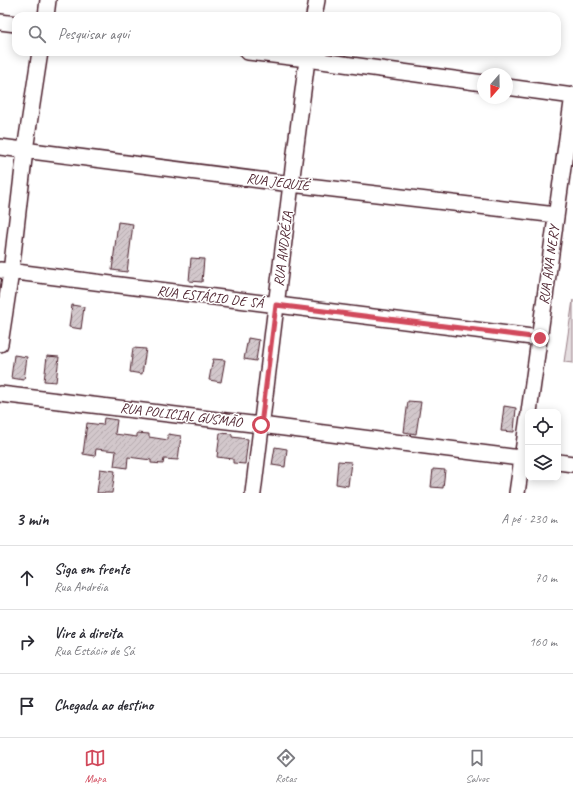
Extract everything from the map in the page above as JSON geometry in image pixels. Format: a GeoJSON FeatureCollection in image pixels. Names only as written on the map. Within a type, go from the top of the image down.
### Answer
{"type":"FeatureCollection","features":[{"type":"Feature","properties":{"kind":"street"},"geometry":{"type":"LineString","coordinates":[[46,12],[48,0]]}},
{"type":"Feature","properties":{"kind":"street"},"geometry":{"type":"LineString","coordinates":[[315,12],[317,0]]}},
{"type":"Feature","properties":{"kind":"street"},"geometry":{"type":"LineString","coordinates":[[0,22],[12,24]]}},
{"type":"Feature","properties":{"kind":"street"},"geometry":{"type":"LineString","coordinates":[[0,344],[6,271],[39,56]]}},
{"type":"Feature","properties":{"kind":"street"},"geometry":{"type":"LineString","coordinates":[[308,56],[477,82]]}},
{"type":"Feature","properties":{"kind":"street","name":"RUA ANDRÉIA"},"geometry":{"type":"LineString","coordinates":[[253,493],[308,56]]}},
{"type":"Feature","properties":{"kind":"street"},"geometry":{"type":"LineString","coordinates":[[513,88],[573,95]]}},
{"type":"Feature","properties":{"kind":"street","name":"RUA ANA NERY"},"geometry":{"type":"LineString","coordinates":[[529,409],[573,95]]}},
{"type":"Feature","properties":{"kind":"street","name":"RUA JEQUIÉ"},"geometry":{"type":"LineString","coordinates":[[0,147],[291,184],[556,215]]}},
{"type":"Feature","properties":{"kind":"street","name":"RUA ESTÁCIO DE SÁ"},"geometry":{"type":"LineString","coordinates":[[6,271],[540,338]]}},
{"type":"Feature","properties":{"kind":"street","name":"RUA POLICIAL GUSMÃO"},"geometry":{"type":"LineString","coordinates":[[0,394],[525,458]]}},
{"type":"Feature","properties":{"kind":"street"},"geometry":{"type":"LineString","coordinates":[[517,493],[525,458]]}},
{"type":"Feature","properties":{"kind":"street"},"geometry":{"type":"LineString","coordinates":[[561,462],[573,464]]}},
{"type":"Feature","properties":{"kind":"shaded area"},"geometry":{"type":"Polygon","coordinates":[[[573,300],[573,363],[564,362],[573,300]]]}},
{"type":"Feature","properties":{"kind":"building"},"geometry":{"type":"Polygon","coordinates":[[[118,222],[133,224],[127,272],[112,270],[118,222]]]}},
{"type":"Feature","properties":{"kind":"building"},"geometry":{"type":"Polygon","coordinates":[[[191,258],[204,259],[202,282],[189,281],[191,258]]]}},
{"type":"Feature","properties":{"kind":"building"},"geometry":{"type":"Polygon","coordinates":[[[72,305],[84,307],[81,329],[69,327],[72,305]]]}},
{"type":"Feature","properties":{"kind":"building"},"geometry":{"type":"Polygon","coordinates":[[[248,338],[259,340],[256,361],[244,359],[248,338]]]}},
{"type":"Feature","properties":{"kind":"building"},"geometry":{"type":"Polygon","coordinates":[[[133,348],[146,349],[142,374],[130,372],[133,348]]]}},
{"type":"Feature","properties":{"kind":"building"},"geometry":{"type":"Polygon","coordinates":[[[14,355],[27,357],[24,380],[11,378],[14,355]]]}},
{"type":"Feature","properties":{"kind":"building"},"geometry":{"type":"Polygon","coordinates":[[[47,356],[59,357],[56,382],[44,381],[47,356]]]}},
{"type":"Feature","properties":{"kind":"building"},"geometry":{"type":"Polygon","coordinates":[[[213,359],[225,360],[221,382],[209,380],[213,359]]]}},
{"type":"Feature","properties":{"kind":"building"},"geometry":{"type":"Polygon","coordinates":[[[408,401],[421,402],[416,434],[404,432],[408,401]]]}},
{"type":"Feature","properties":{"kind":"building"},"geometry":{"type":"Polygon","coordinates":[[[504,406],[516,408],[514,432],[501,431],[504,406]]]}},
{"type":"Feature","properties":{"kind":"building"},"geometry":{"type":"Polygon","coordinates":[[[104,418],[117,420],[115,434],[137,437],[137,433],[149,434],[149,437],[168,440],[168,434],[181,436],[178,460],[164,459],[163,464],[151,463],[151,460],[128,457],[127,468],[114,466],[116,451],[96,449],[95,456],[83,454],[87,423],[103,425],[104,418]]]}},
{"type":"Feature","properties":{"kind":"building"},"geometry":{"type":"Polygon","coordinates":[[[220,433],[232,434],[232,437],[248,439],[245,464],[233,463],[233,459],[217,457],[220,433]]]}},
{"type":"Feature","properties":{"kind":"building"},"geometry":{"type":"Polygon","coordinates":[[[275,447],[287,449],[285,467],[272,465],[275,447]]]}},
{"type":"Feature","properties":{"kind":"building"},"geometry":{"type":"Polygon","coordinates":[[[338,461],[351,462],[348,486],[336,484],[338,461]]]}},
{"type":"Feature","properties":{"kind":"building"},"geometry":{"type":"Polygon","coordinates":[[[100,469],[115,471],[112,493],[97,493],[100,469]]]}},
{"type":"Feature","properties":{"kind":"building"},"geometry":{"type":"Polygon","coordinates":[[[433,469],[445,470],[443,488],[431,487],[433,469]]]}},
{"type":"Feature","properties":{"kind":"route"},"geometry":{"type":"LineString","coordinates":[[261,425],[276,305],[540,338]]}}]}
